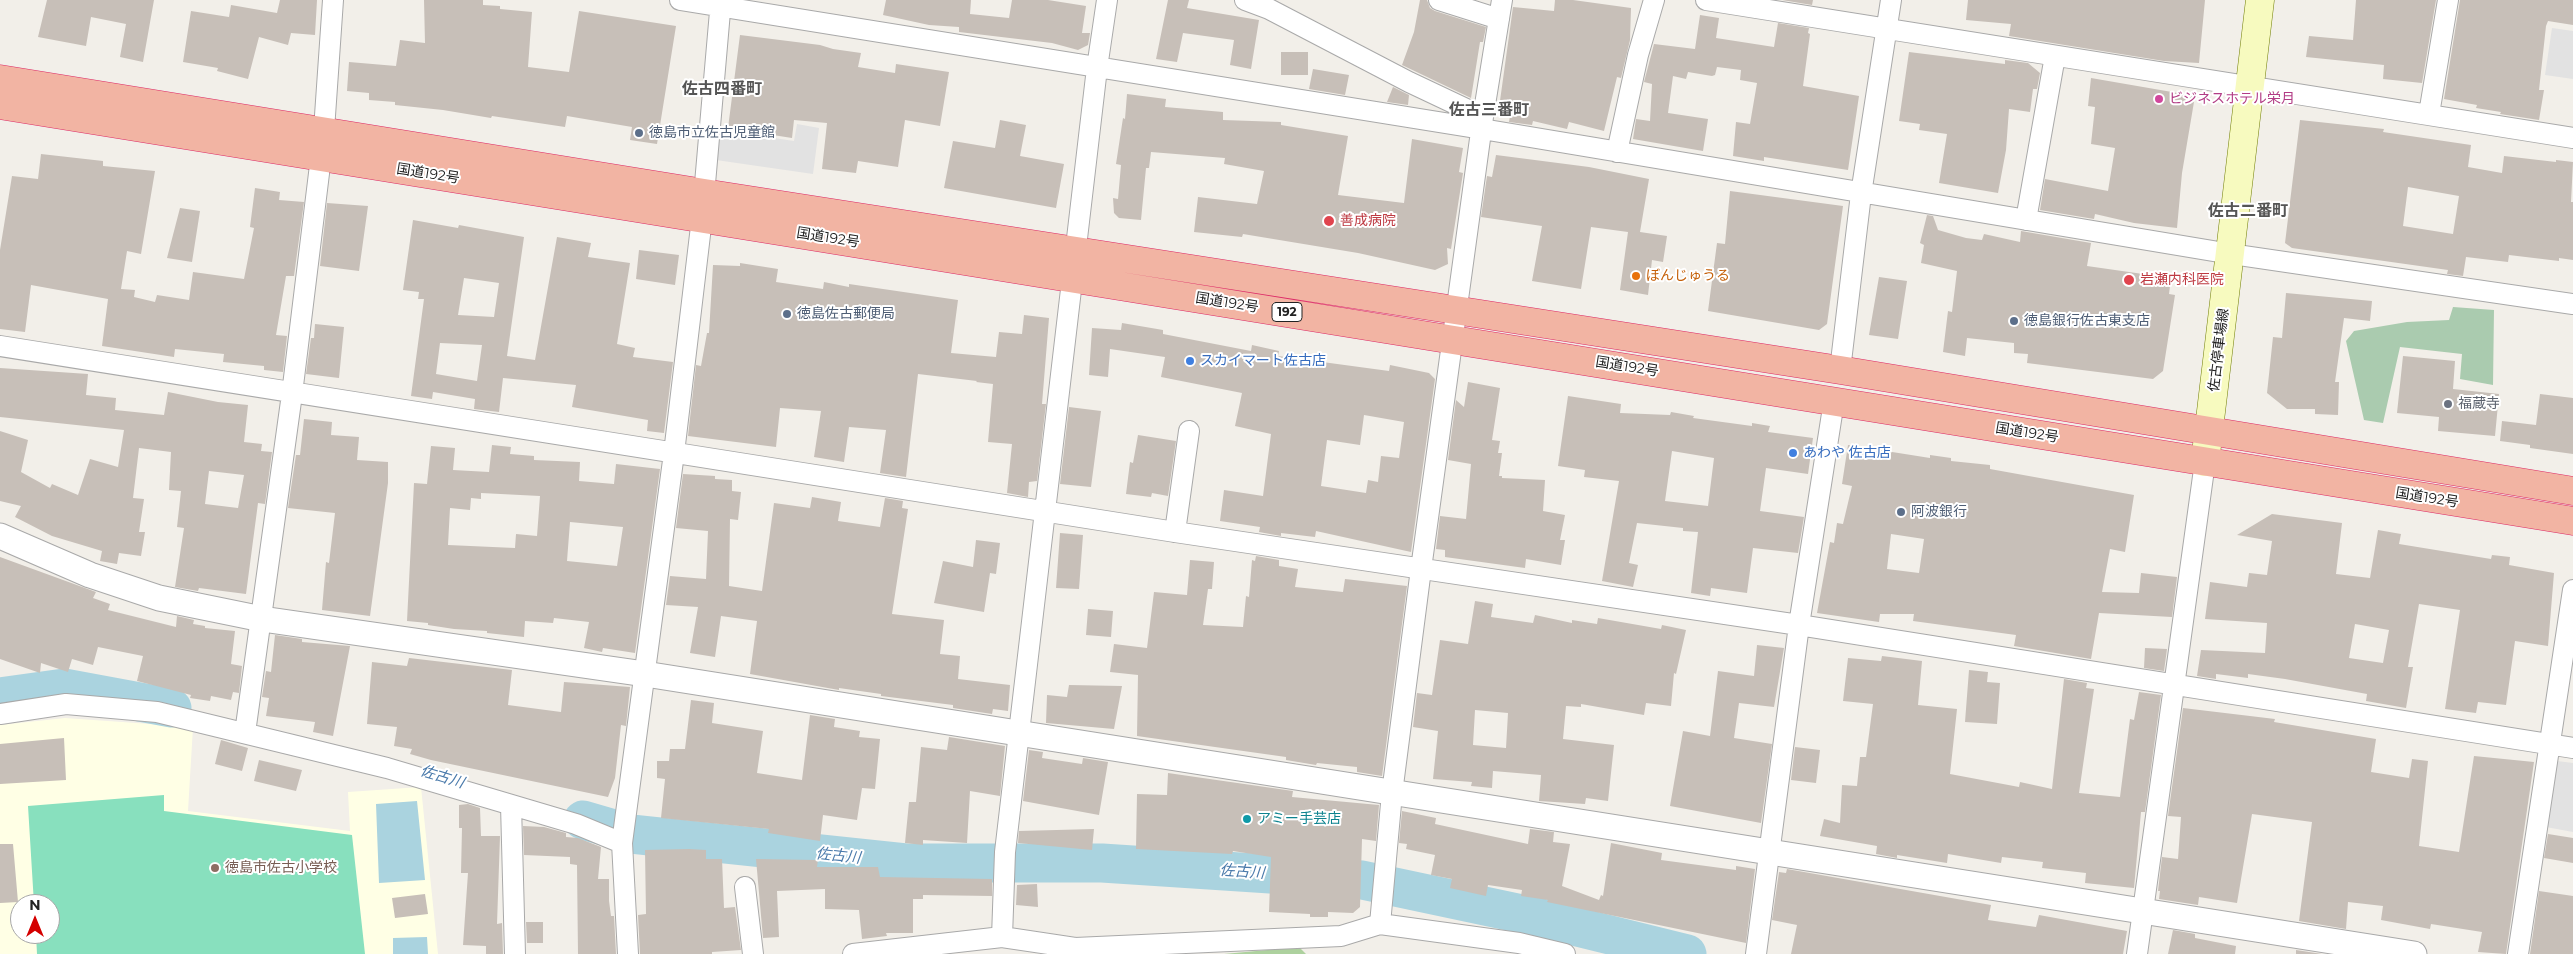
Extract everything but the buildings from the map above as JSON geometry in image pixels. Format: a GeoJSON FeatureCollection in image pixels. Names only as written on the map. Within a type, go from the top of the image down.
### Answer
{"type":"FeatureCollection","features":[{"type":"Feature","properties":{"kind":"highway","name":"国道192号"},"geometry":{"type":"LineString","coordinates":[[0,78],[324,130],[1073,278],[2573,521]]}},
{"type":"Feature","properties":{"kind":"highway","name":"国道192号"},"geometry":{"type":"LineString","coordinates":[[0,105],[321,158],[1077,252],[1840,370],[2573,491]]}},
{"type":"Feature","properties":{"kind":"main road","name":"佐古停車場線"},"geometry":{"type":"LineString","coordinates":[[2205,462],[2260,0]]}},
{"type":"Feature","properties":{"kind":"street"},"geometry":{"type":"LineString","coordinates":[[324,130],[333,0]]}},
{"type":"Feature","properties":{"kind":"street"},"geometry":{"type":"LineString","coordinates":[[680,0],[721,3],[1097,68],[1482,123],[1617,152],[1861,194],[2231,254],[2573,304]]}},
{"type":"Feature","properties":{"kind":"street"},"geometry":{"type":"LineString","coordinates":[[1002,937],[1005,860],[1018,733],[1077,252],[1097,68],[1107,0]]}},
{"type":"Feature","properties":{"kind":"street"},"geometry":{"type":"LineString","coordinates":[[1245,0],[1266,4],[1482,123]]}},
{"type":"Feature","properties":{"kind":"street"},"geometry":{"type":"LineString","coordinates":[[1380,924],[1392,793],[1421,569],[1458,310],[1482,123],[1501,10],[1439,0]]}},
{"type":"Feature","properties":{"kind":"street"},"geometry":{"type":"LineString","coordinates":[[1617,152],[1638,56],[1654,0]]}},
{"type":"Feature","properties":{"kind":"street"},"geometry":{"type":"LineString","coordinates":[[1706,0],[2573,138]]}},
{"type":"Feature","properties":{"kind":"street"},"geometry":{"type":"LineString","coordinates":[[1840,370],[1861,194],[1891,0]]}},
{"type":"Feature","properties":{"kind":"street"},"geometry":{"type":"LineString","coordinates":[[2429,114],[2448,0]]}},
{"type":"Feature","properties":{"kind":"street"},"geometry":{"type":"LineString","coordinates":[[628,954],[623,835],[674,452],[703,205],[721,3]]}},
{"type":"Feature","properties":{"kind":"street"},"geometry":{"type":"LineString","coordinates":[[2026,220],[2055,56]]}},
{"type":"Feature","properties":{"kind":"street"},"geometry":{"type":"LineString","coordinates":[[246,725],[292,394],[321,158]]}},
{"type":"Feature","properties":{"kind":"street"},"geometry":{"type":"LineString","coordinates":[[0,346],[292,394],[674,452],[1175,532],[1799,625],[2573,748]]}},
{"type":"Feature","properties":{"kind":"street"},"geometry":{"type":"LineString","coordinates":[[1756,952],[1799,625],[1834,401]]}},
{"type":"Feature","properties":{"kind":"street"},"geometry":{"type":"LineString","coordinates":[[1175,532],[1189,431]]}},
{"type":"Feature","properties":{"kind":"street"},"geometry":{"type":"LineString","coordinates":[[2137,954],[2176,686],[2205,462]]}},
{"type":"Feature","properties":{"kind":"street"},"geometry":{"type":"LineString","coordinates":[[0,536],[90,575],[159,598],[262,619],[645,674],[2414,954]]}},
{"type":"Feature","properties":{"kind":"street"},"geometry":{"type":"LineString","coordinates":[[2518,954],[2548,744],[2573,590]]}},
{"type":"Feature","properties":{"kind":"street"},"geometry":{"type":"LineString","coordinates":[[0,714],[66,704],[116,707],[246,725],[510,805],[623,835]]}},
{"type":"Feature","properties":{"kind":"street"},"geometry":{"type":"LineString","coordinates":[[510,805],[515,954]]}},
{"type":"Feature","properties":{"kind":"street"},"geometry":{"type":"LineString","coordinates":[[746,887],[753,954]]}},
{"type":"Feature","properties":{"kind":"street"},"geometry":{"type":"LineString","coordinates":[[853,954],[1002,937],[1075,951],[1341,936],[1380,924],[1519,943],[1565,954]]}},
{"type":"Feature","properties":{"kind":"shaded area"},"geometry":{"type":"Polygon","coordinates":[[[2552,28],[2573,31],[2573,79],[2545,75],[2552,28]]]}},
{"type":"Feature","properties":{"kind":"shaded area"},"geometry":{"type":"Polygon","coordinates":[[[797,124],[819,128],[813,174],[716,160],[721,130],[794,141],[797,124]]]}},
{"type":"Feature","properties":{"kind":"shaded area"},"geometry":{"type":"Polygon","coordinates":[[[2453,307],[2494,310],[2493,385],[2460,379],[2462,354],[2400,347],[2383,423],[2364,420],[2346,341],[2354,331],[2407,322],[2449,320],[2453,307]]]}},
{"type":"Feature","properties":{"kind":"shaded area","name":"徳島市佐古小学校"},"geometry":{"type":"Polygon","coordinates":[[[65,718],[193,727],[188,811],[350,831],[348,792],[421,787],[438,954],[0,954],[0,725],[65,718]]]}},
{"type":"Feature","properties":{"kind":"shaded area"},"geometry":{"type":"Polygon","coordinates":[[[2557,761],[2573,763],[2573,832],[2546,827],[2557,761]]]}},
{"type":"Feature","properties":{"kind":"green space"},"geometry":{"type":"Polygon","coordinates":[[[164,795],[164,811],[352,835],[365,954],[37,954],[36,944],[60,944],[60,894],[33,894],[28,806],[164,795]]]}},
{"type":"Feature","properties":{"kind":"green space"},"geometry":{"type":"Polygon","coordinates":[[[1299,947],[1306,954],[1224,954],[1299,947]]]}},
{"type":"Feature","properties":{"kind":"water"},"geometry":{"type":"Polygon","coordinates":[[[417,801],[425,880],[379,883],[376,804],[417,801]]]}},
{"type":"Feature","properties":{"kind":"water"},"geometry":{"type":"Polygon","coordinates":[[[427,937],[428,954],[393,954],[393,938],[427,937]]]}},
{"type":"Feature","properties":{"kind":"waterway","name":"佐古川"},"geometry":{"type":"LineString","coordinates":[[0,697],[64,688],[172,708]]}},
{"type":"Feature","properties":{"kind":"waterway","name":"佐古川"},"geometry":{"type":"LineString","coordinates":[[583,820],[631,834],[906,863],[1102,863],[1362,880],[1541,918],[1687,954]]}},
{"type":"Feature","properties":{"kind":"place","name":"ビジネスホテル栄月"},"geometry":{"type":"Point","coordinates":[2159,99]}},
{"type":"Feature","properties":{"kind":"place","name":"徳島市立佐古児童館"},"geometry":{"type":"Point","coordinates":[639,133]}},
{"type":"Feature","properties":{"kind":"place","name":"善成病院"},"geometry":{"type":"Point","coordinates":[1329,221]}},
{"type":"Feature","properties":{"kind":"place","name":"ぼんじゅうる"},"geometry":{"type":"Point","coordinates":[1636,276]}},
{"type":"Feature","properties":{"kind":"place","name":"岩瀬内科医院"},"geometry":{"type":"Point","coordinates":[2129,280]}},
{"type":"Feature","properties":{"kind":"place","name":"徳島佐古郵便局"},"geometry":{"type":"Point","coordinates":[787,314]}},
{"type":"Feature","properties":{"kind":"place","name":"徳島銀行佐古東支店"},"geometry":{"type":"Point","coordinates":[2014,321]}},
{"type":"Feature","properties":{"kind":"place","name":"スカイマート佐古店"},"geometry":{"type":"Point","coordinates":[1190,361]}},
{"type":"Feature","properties":{"kind":"place","name":"福蔵寺"},"geometry":{"type":"Point","coordinates":[2448,404]}},
{"type":"Feature","properties":{"kind":"place","name":"あわや 佐古店"},"geometry":{"type":"Point","coordinates":[1793,453]}},
{"type":"Feature","properties":{"kind":"place","name":"阿波銀行"},"geometry":{"type":"Point","coordinates":[1901,512]}},
{"type":"Feature","properties":{"kind":"place","name":"アミー手芸店"},"geometry":{"type":"Point","coordinates":[1247,819]}},
{"type":"Feature","properties":{"kind":"place","name":"徳島市佐古小学校"},"geometry":{"type":"Point","coordinates":[215,868]}},
{"type":"Feature","properties":{"kind":"district","name":"佐古四番町"},"geometry":{"type":"Point","coordinates":[722,89]}},
{"type":"Feature","properties":{"kind":"district","name":"佐古三番町"},"geometry":{"type":"Point","coordinates":[1489,110]}},
{"type":"Feature","properties":{"kind":"district","name":"佐古二番町"},"geometry":{"type":"Point","coordinates":[2248,211]}}]}
